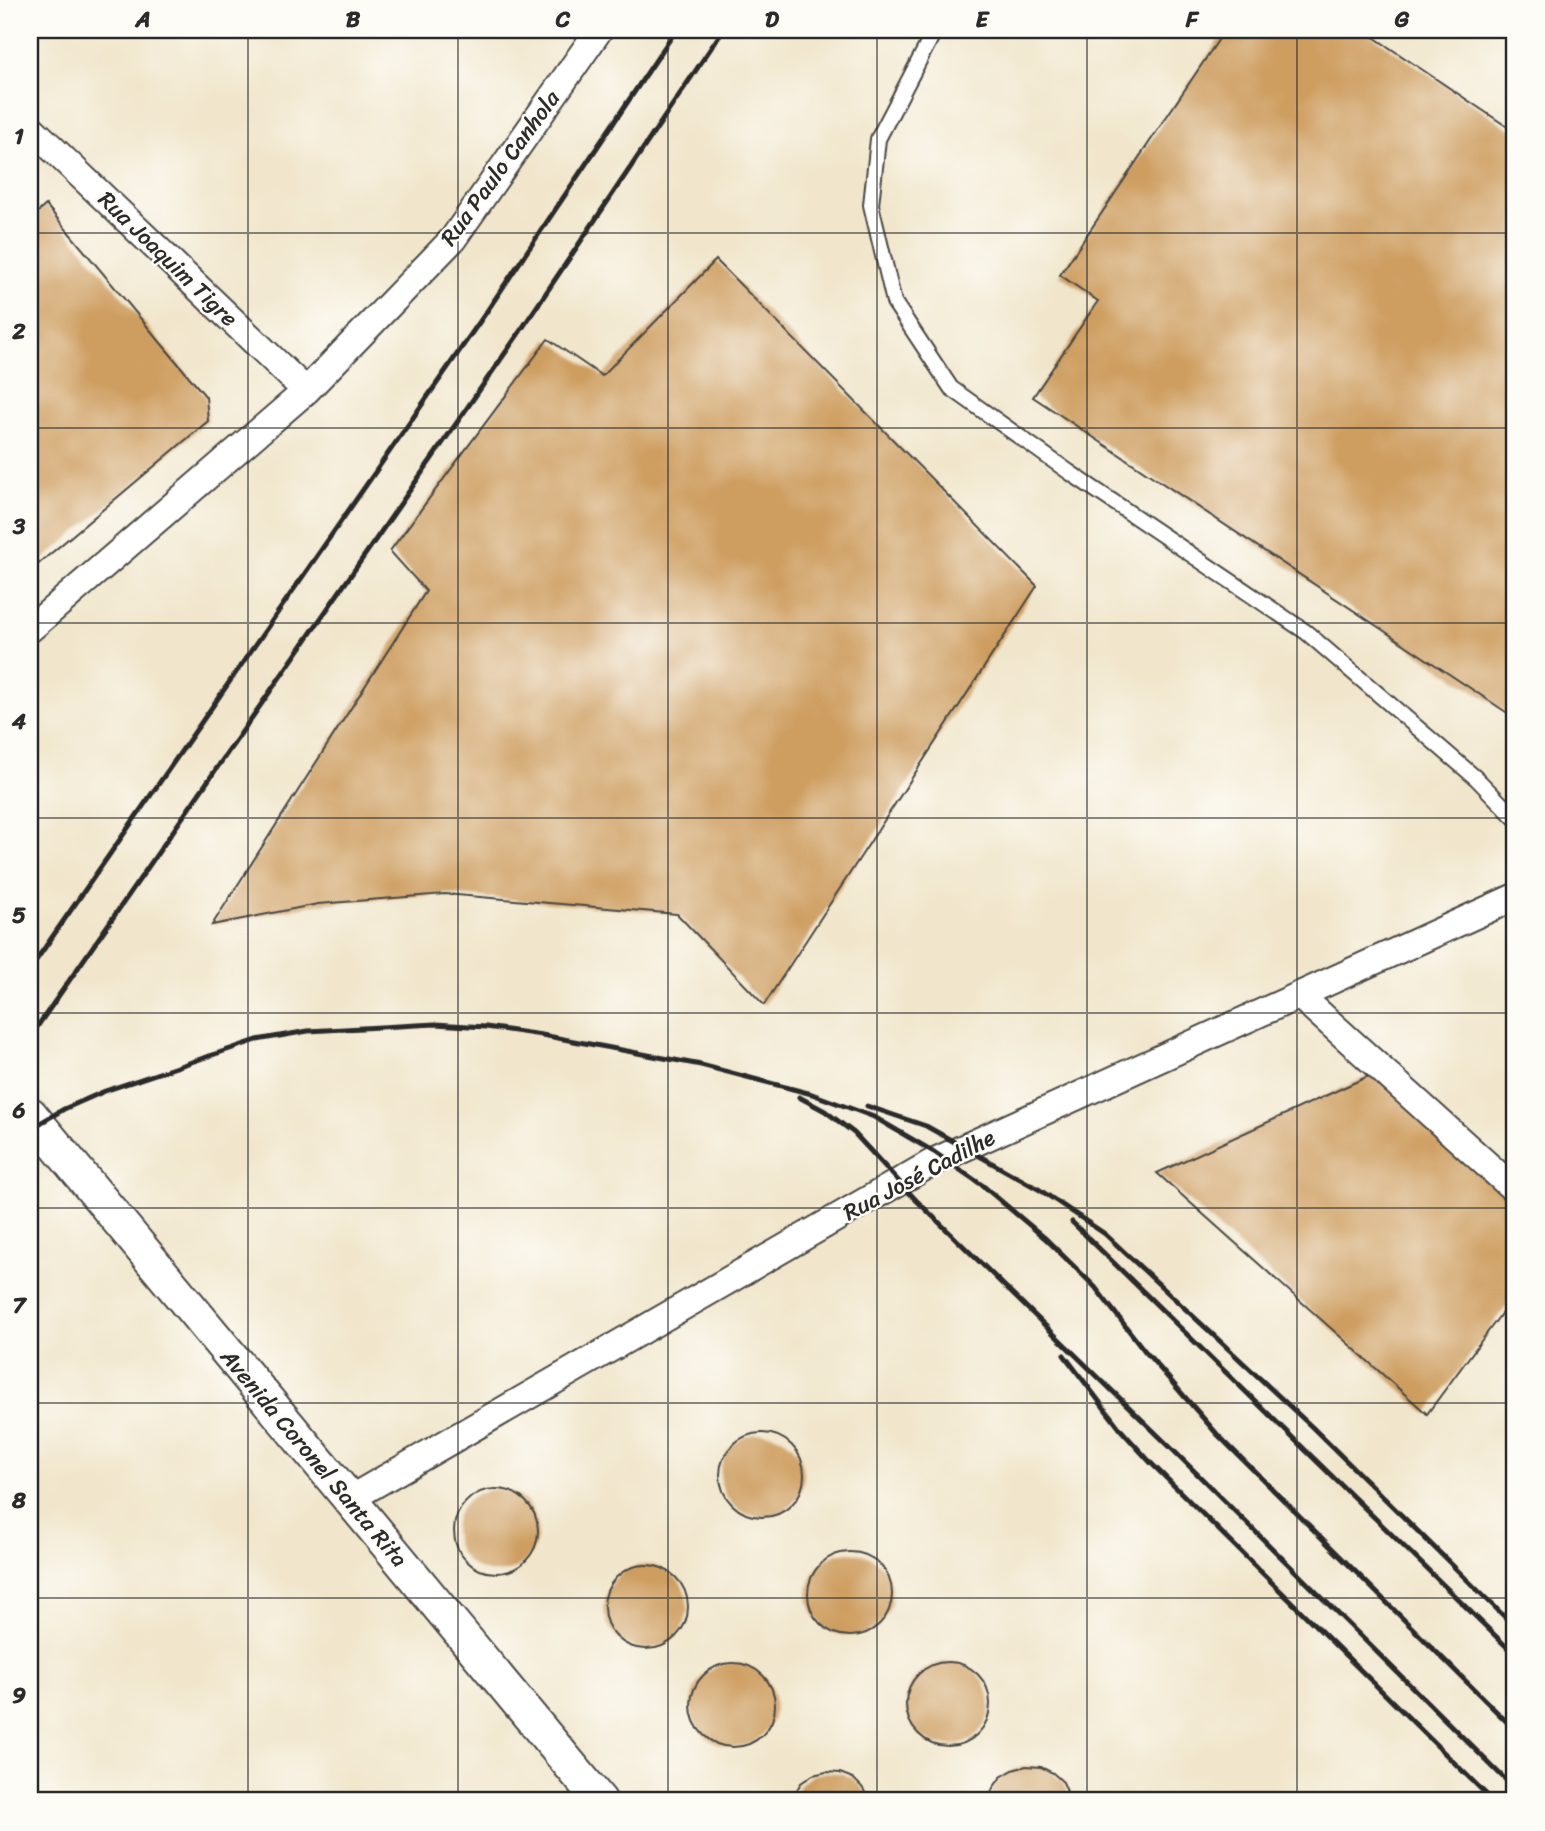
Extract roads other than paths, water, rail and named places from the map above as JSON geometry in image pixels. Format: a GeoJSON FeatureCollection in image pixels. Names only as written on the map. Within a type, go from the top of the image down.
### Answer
{"type":"FeatureCollection","features":[{"type":"Feature","properties":{"kind":"street","name":"Rua Paulo Canhola"},"geometry":{"type":"LineString","coordinates":[[30,629],[306,391],[453,239],[599,30]]}},
{"type":"Feature","properties":{"kind":"street","name":"Rua Joaquim Tigre"},"geometry":{"type":"LineString","coordinates":[[30,127],[306,391]]}},
{"type":"Feature","properties":{"kind":"street","name":"Rua José Cadilhe"},"geometry":{"type":"LineString","coordinates":[[348,1500],[935,1161],[1515,897]]}},
{"type":"Feature","properties":{"kind":"street"},"geometry":{"type":"LineString","coordinates":[[1299,995],[1515,1190]]}},
{"type":"Feature","properties":{"kind":"street","name":"Avenida Coronel Santa Rita"},"geometry":{"type":"LineString","coordinates":[[30,1114],[600,1801]]}},
{"type":"Feature","properties":{"kind":"lane"},"geometry":{"type":"LineString","coordinates":[[935,30],[878,139],[871,205],[894,302],[951,388],[1069,472],[1306,632],[1477,779],[1515,818]]}},
{"type":"Feature","properties":{"kind":"railway"},"geometry":{"type":"LineString","coordinates":[[30,969],[485,314],[676,30]]}},
{"type":"Feature","properties":{"kind":"railway"},"geometry":{"type":"LineString","coordinates":[[30,1037],[517,336],[723,30]]}},
{"type":"Feature","properties":{"kind":"railway"},"geometry":{"type":"LineString","coordinates":[[30,1129],[64,1109],[105,1091],[257,1040],[308,1031],[435,1024],[486,1027],[542,1035],[701,1065],[812,1094],[874,1117],[934,1152],[982,1185],[1046,1239],[1095,1287],[1144,1350],[1217,1434],[1515,1730]]}},
{"type":"Feature","properties":{"kind":"railway"},"geometry":{"type":"LineString","coordinates":[[799,1097],[825,1111],[854,1133],[916,1200],[1515,1789]]}},
{"type":"Feature","properties":{"kind":"railway"},"geometry":{"type":"LineString","coordinates":[[867,1106],[926,1126],[1040,1190],[1105,1234],[1312,1427],[1515,1627]]}},
{"type":"Feature","properties":{"kind":"railway"},"geometry":{"type":"LineString","coordinates":[[1072,1222],[1515,1655]]}},
{"type":"Feature","properties":{"kind":"railway"},"geometry":{"type":"LineString","coordinates":[[1064,1355],[1121,1430],[1151,1463],[1493,1801]]}}]}
